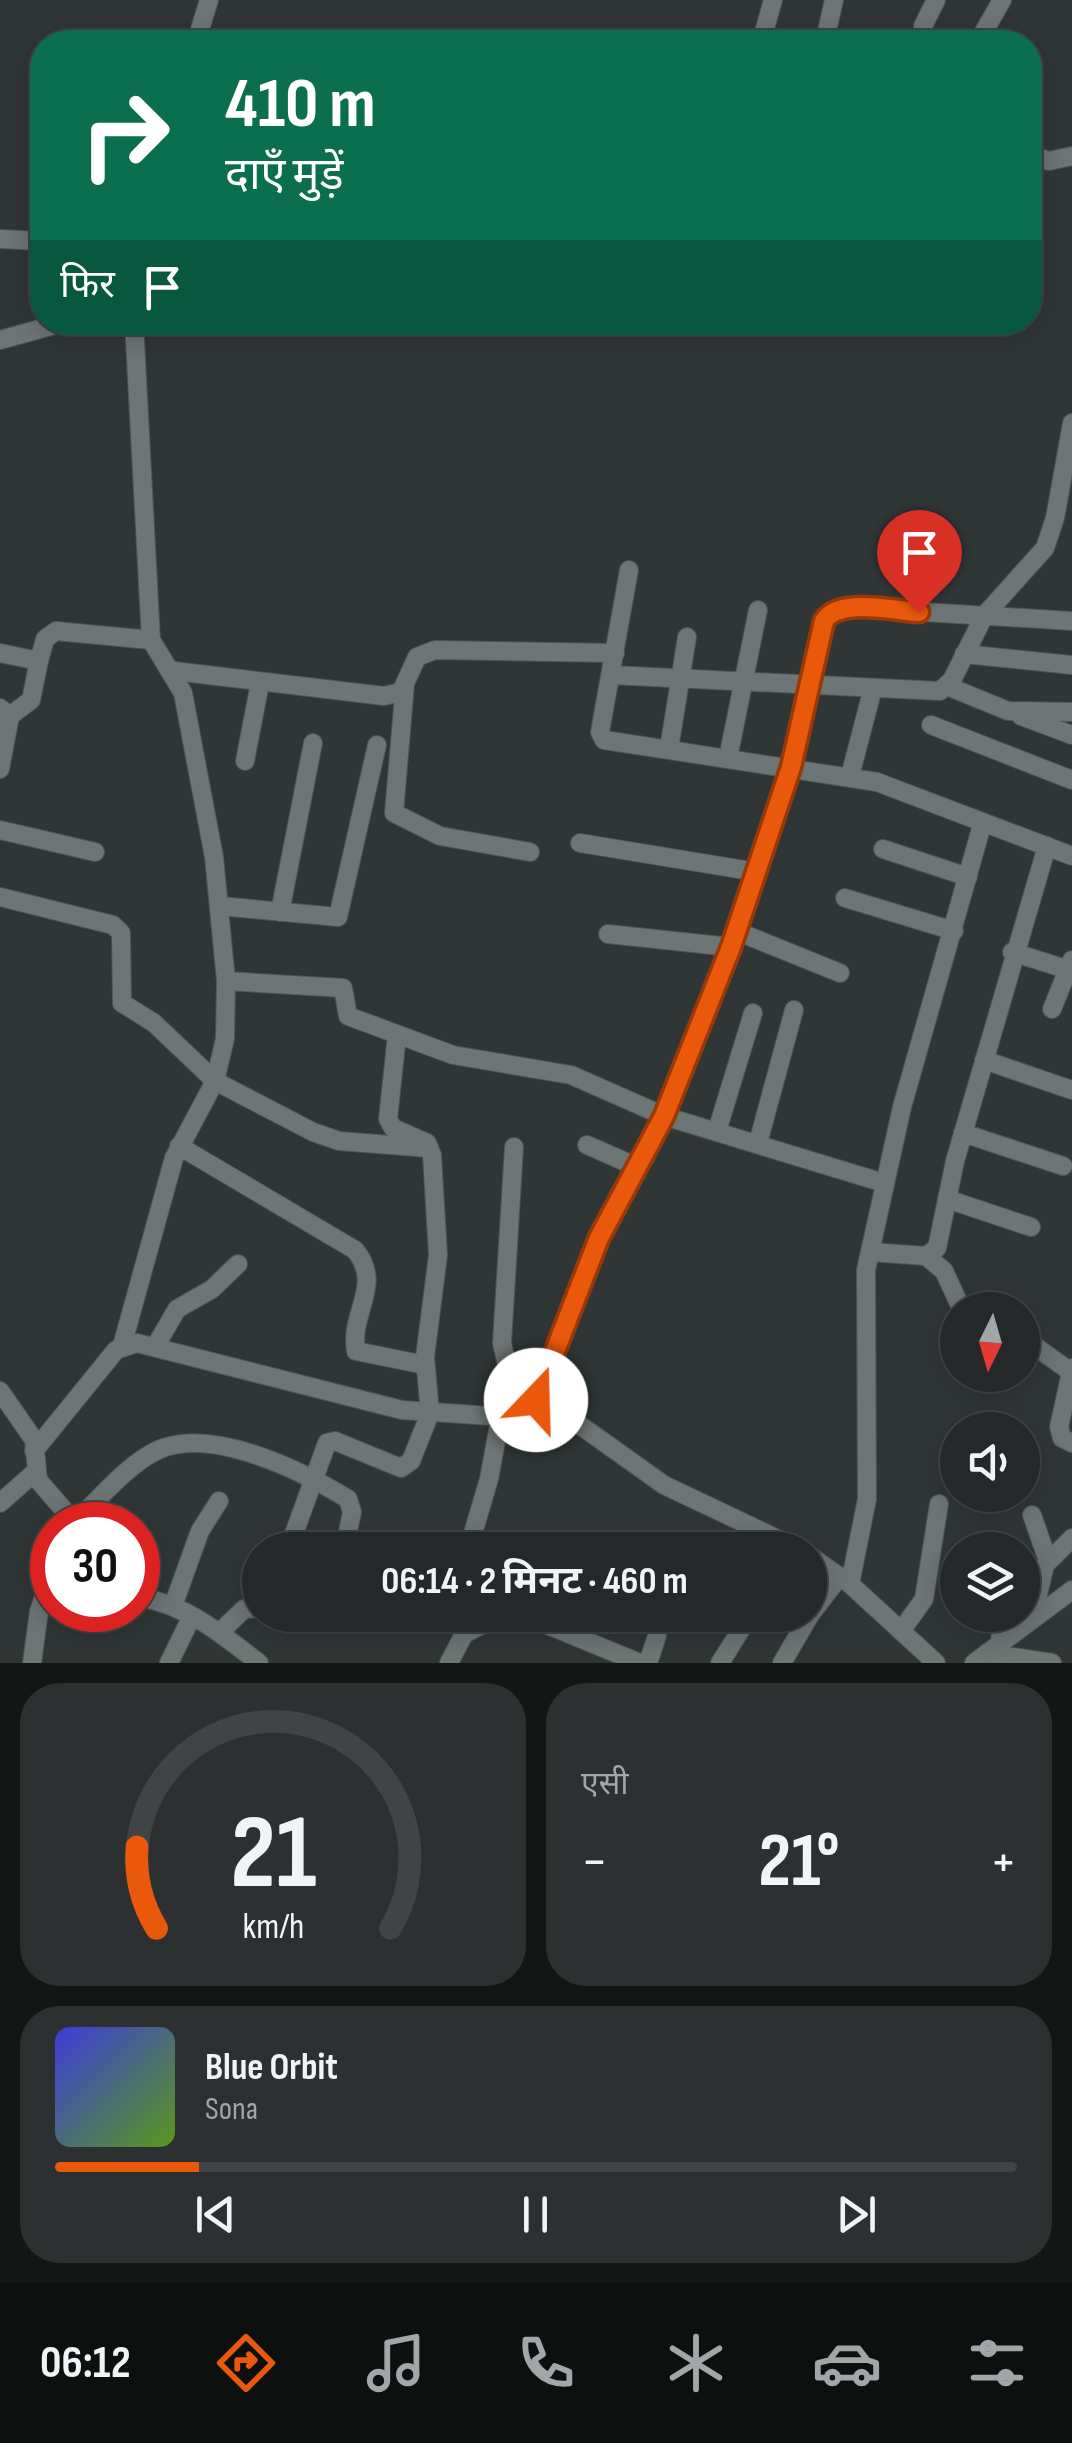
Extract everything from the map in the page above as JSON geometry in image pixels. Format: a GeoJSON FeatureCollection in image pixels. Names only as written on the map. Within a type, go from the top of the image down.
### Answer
{"type":"FeatureCollection","features":[{"type":"Feature","properties":{"kind":"street"},"geometry":{"type":"LineString","coordinates":[[200,30],[209,0]]}},
{"type":"Feature","properties":{"kind":"street"},"geometry":{"type":"LineString","coordinates":[[765,30],[773,0]]}},
{"type":"Feature","properties":{"kind":"street"},"geometry":{"type":"LineString","coordinates":[[827,30],[834,0]]}},
{"type":"Feature","properties":{"kind":"street"},"geometry":{"type":"LineString","coordinates":[[923,26],[936,0]]}},
{"type":"Feature","properties":{"kind":"street"},"geometry":{"type":"LineString","coordinates":[[985,30],[1002,0]]}},
{"type":"Feature","properties":{"kind":"street"},"geometry":{"type":"LineString","coordinates":[[1042,159],[1072,156]]}},
{"type":"Feature","properties":{"kind":"street"},"geometry":{"type":"LineString","coordinates":[[0,239],[30,240]]}},
{"type":"Feature","properties":{"kind":"street"},"geometry":{"type":"LineString","coordinates":[[0,340],[30,332]]}},
{"type":"Feature","properties":{"kind":"street"},"geometry":{"type":"LineString","coordinates":[[34,1450],[122,1346],[179,1146],[215,1081],[226,1039],[220,906],[183,692],[174,671],[150,640],[135,335]]}},
{"type":"Feature","properties":{"kind":"street"},"geometry":{"type":"LineString","coordinates":[[612,675],[933,692],[947,686],[984,616],[1037,558],[1052,534],[1072,422]]}},
{"type":"Feature","properties":{"kind":"street"},"geometry":{"type":"LineString","coordinates":[[1052,534],[1072,535]]}},
{"type":"Feature","properties":{"kind":"street"},"geometry":{"type":"LineString","coordinates":[[629,570],[600,737],[610,742],[850,776],[1072,856]]}},
{"type":"Feature","properties":{"kind":"street"},"geometry":{"type":"LineString","coordinates":[[530,1402],[599,1238],[664,1116],[734,939],[791,767],[824,621],[832,611],[858,608],[1072,621]]}},
{"type":"Feature","properties":{"kind":"street"},"geometry":{"type":"LineString","coordinates":[[728,758],[758,610]]}},
{"type":"Feature","properties":{"kind":"street"},"geometry":{"type":"LineString","coordinates":[[0,770],[5,712],[31,700],[45,639],[56,632],[150,640]]}},
{"type":"Feature","properties":{"kind":"street"},"geometry":{"type":"LineString","coordinates":[[669,749],[687,637]]}},
{"type":"Feature","properties":{"kind":"street"},"geometry":{"type":"LineString","coordinates":[[174,671],[384,696],[400,692],[417,657],[435,650],[615,653]]}},
{"type":"Feature","properties":{"kind":"street"},"geometry":{"type":"LineString","coordinates":[[0,652],[40,661]]}},
{"type":"Feature","properties":{"kind":"street"},"geometry":{"type":"LineString","coordinates":[[964,654],[1072,665]]}},
{"type":"Feature","properties":{"kind":"street"},"geometry":{"type":"LineString","coordinates":[[245,761],[260,683]]}},
{"type":"Feature","properties":{"kind":"street"},"geometry":{"type":"LineString","coordinates":[[405,684],[394,812],[440,836],[530,852]]}},
{"type":"Feature","properties":{"kind":"street"},"geometry":{"type":"LineString","coordinates":[[947,686],[1072,734]]}},
{"type":"Feature","properties":{"kind":"street"},"geometry":{"type":"LineString","coordinates":[[850,776],[873,688]]}},
{"type":"Feature","properties":{"kind":"street"},"geometry":{"type":"LineString","coordinates":[[1008,711],[1072,712]]}},
{"type":"Feature","properties":{"kind":"street"},"geometry":{"type":"LineString","coordinates":[[931,725],[1072,780]]}},
{"type":"Feature","properties":{"kind":"street"},"geometry":{"type":"LineString","coordinates":[[280,912],[312,743]]}},
{"type":"Feature","properties":{"kind":"street"},"geometry":{"type":"LineString","coordinates":[[220,906],[330,918],[340,912],[377,744]]}},
{"type":"Feature","properties":{"kind":"street"},"geometry":{"type":"LineString","coordinates":[[827,1598],[845,1580],[866,1516],[865,1285],[870,1252],[884,1183],[982,826]]}},
{"type":"Feature","properties":{"kind":"street"},"geometry":{"type":"LineString","coordinates":[[0,830],[94,852]]}},
{"type":"Feature","properties":{"kind":"street"},"geometry":{"type":"LineString","coordinates":[[580,842],[757,872]]}},
{"type":"Feature","properties":{"kind":"street"},"geometry":{"type":"LineString","coordinates":[[926,1256],[936,1248],[1012,952],[1046,846]]}},
{"type":"Feature","properties":{"kind":"street"},"geometry":{"type":"LineString","coordinates":[[883,850],[968,877]]}},
{"type":"Feature","properties":{"kind":"street"},"geometry":{"type":"LineString","coordinates":[[0,897],[113,924],[121,933],[122,1002],[154,1023],[215,1081],[328,1138],[430,1148]]}},
{"type":"Feature","properties":{"kind":"street"},"geometry":{"type":"LineString","coordinates":[[845,898],[954,930]]}},
{"type":"Feature","properties":{"kind":"street"},"geometry":{"type":"LineString","coordinates":[[608,934],[734,939],[840,973]]}},
{"type":"Feature","properties":{"kind":"street"},"geometry":{"type":"LineString","coordinates":[[1012,952],[1071,967],[1052,1009]]}},
{"type":"Feature","properties":{"kind":"street"},"geometry":{"type":"LineString","coordinates":[[226,980],[343,988],[346,1014],[396,1035],[453,1055],[571,1076],[664,1116],[884,1183]]}},
{"type":"Feature","properties":{"kind":"street"},"geometry":{"type":"LineString","coordinates":[[758,1143],[794,1010]]}},
{"type":"Feature","properties":{"kind":"street"},"geometry":{"type":"LineString","coordinates":[[717,1131],[753,1013]]}},
{"type":"Feature","properties":{"kind":"street"},"geometry":{"type":"LineString","coordinates":[[396,1035],[388,1119],[394,1128],[430,1148]]}},
{"type":"Feature","properties":{"kind":"street"},"geometry":{"type":"LineString","coordinates":[[984,1060],[1072,1090]]}},
{"type":"Feature","properties":{"kind":"street"},"geometry":{"type":"LineString","coordinates":[[963,1133],[1064,1166]]}},
{"type":"Feature","properties":{"kind":"street"},"geometry":{"type":"LineString","coordinates":[[587,1145],[635,1166]]}},
{"type":"Feature","properties":{"kind":"street"},"geometry":{"type":"LineString","coordinates":[[179,1146],[355,1250],[365,1262],[369,1282],[356,1351],[425,1365]]}},
{"type":"Feature","properties":{"kind":"street"},"geometry":{"type":"LineString","coordinates":[[514,1147],[502,1343],[530,1402]]}},
{"type":"Feature","properties":{"kind":"street"},"geometry":{"type":"LineString","coordinates":[[295,1532],[331,1440],[393,1467],[406,1466],[430,1413],[425,1365],[438,1255],[430,1148]]}},
{"type":"Feature","properties":{"kind":"street"},"geometry":{"type":"LineString","coordinates":[[947,1199],[1032,1227]]}},
{"type":"Feature","properties":{"kind":"street"},"geometry":{"type":"LineString","coordinates":[[870,1252],[926,1256],[944,1271],[954,1292]]}},
{"type":"Feature","properties":{"kind":"street"},"geometry":{"type":"LineString","coordinates":[[155,1346],[177,1309],[212,1289],[238,1264]]}},
{"type":"Feature","properties":{"kind":"street"},"geometry":{"type":"LineString","coordinates":[[122,1346],[155,1346],[366,1404],[430,1413],[501,1414],[530,1402],[549,1403],[664,1485],[763,1532]]}},
{"type":"Feature","properties":{"kind":"street"},"geometry":{"type":"LineString","coordinates":[[1040,1349],[1072,1370],[1059,1428],[1062,1438],[1072,1444]]}},
{"type":"Feature","properties":{"kind":"street"},"geometry":{"type":"LineString","coordinates":[[0,1391],[29,1432],[34,1473],[59,1502]]}},
{"type":"Feature","properties":{"kind":"street"},"geometry":{"type":"LineString","coordinates":[[473,1532],[489,1479],[501,1414]]}},
{"type":"Feature","properties":{"kind":"street"},"geometry":{"type":"LineString","coordinates":[[101,1502],[152,1453],[174,1446],[233,1450],[314,1479],[351,1502],[347,1532]]}},
{"type":"Feature","properties":{"kind":"street"},"geometry":{"type":"LineString","coordinates":[[0,1504],[34,1473]]}},
{"type":"Feature","properties":{"kind":"street"},"geometry":{"type":"LineString","coordinates":[[173,1606],[200,1531],[218,1501]]}},
{"type":"Feature","properties":{"kind":"street"},"geometry":{"type":"LineString","coordinates":[[902,1631],[924,1599],[938,1504]]}},
{"type":"Feature","properties":{"kind":"street"},"geometry":{"type":"LineString","coordinates":[[1032,1516],[1048,1561]]}},
{"type":"Feature","properties":{"kind":"street"},"geometry":{"type":"LineString","coordinates":[[1040,1588],[1048,1561],[1072,1538]]}},
{"type":"Feature","properties":{"kind":"street"},"geometry":{"type":"LineString","coordinates":[[827,1568],[936,1663]]}},
{"type":"Feature","properties":{"kind":"street"},"geometry":{"type":"LineString","coordinates":[[1040,1611],[1072,1590]]}},
{"type":"Feature","properties":{"kind":"street"},"geometry":{"type":"LineString","coordinates":[[160,1603],[220,1632],[259,1663]]}},
{"type":"Feature","properties":{"kind":"street"},"geometry":{"type":"LineString","coordinates":[[220,1632],[242,1611]]}},
{"type":"Feature","properties":{"kind":"street"},"geometry":{"type":"LineString","coordinates":[[169,1663],[192,1616]]}},
{"type":"Feature","properties":{"kind":"street"},"geometry":{"type":"LineString","coordinates":[[32,1663],[36,1632]]}},
{"type":"Feature","properties":{"kind":"street"},"geometry":{"type":"LineString","coordinates":[[449,1663],[462,1632]]}},
{"type":"Feature","properties":{"kind":"street"},"geometry":{"type":"LineString","coordinates":[[564,1632],[640,1663]]}},
{"type":"Feature","properties":{"kind":"street"},"geometry":{"type":"LineString","coordinates":[[720,1663],[740,1632]]}},
{"type":"Feature","properties":{"kind":"street"},"geometry":{"type":"LineString","coordinates":[[782,1663],[800,1632]]}},
{"type":"Feature","properties":{"kind":"street"},"geometry":{"type":"LineString","coordinates":[[987,1653],[1013,1632]]}},
{"type":"Feature","properties":{"kind":"street"},"geometry":{"type":"LineString","coordinates":[[648,1663],[657,1636]]}},
{"type":"Feature","properties":{"kind":"street"},"geometry":{"type":"LineString","coordinates":[[987,1653],[1052,1663]]}},
{"type":"Feature","properties":{"kind":"route"},"geometry":{"type":"LineString","coordinates":[[536,1400],[599,1238],[664,1116],[731,947],[791,767],[824,621],[832,611],[844,609],[919,612]]}}]}
